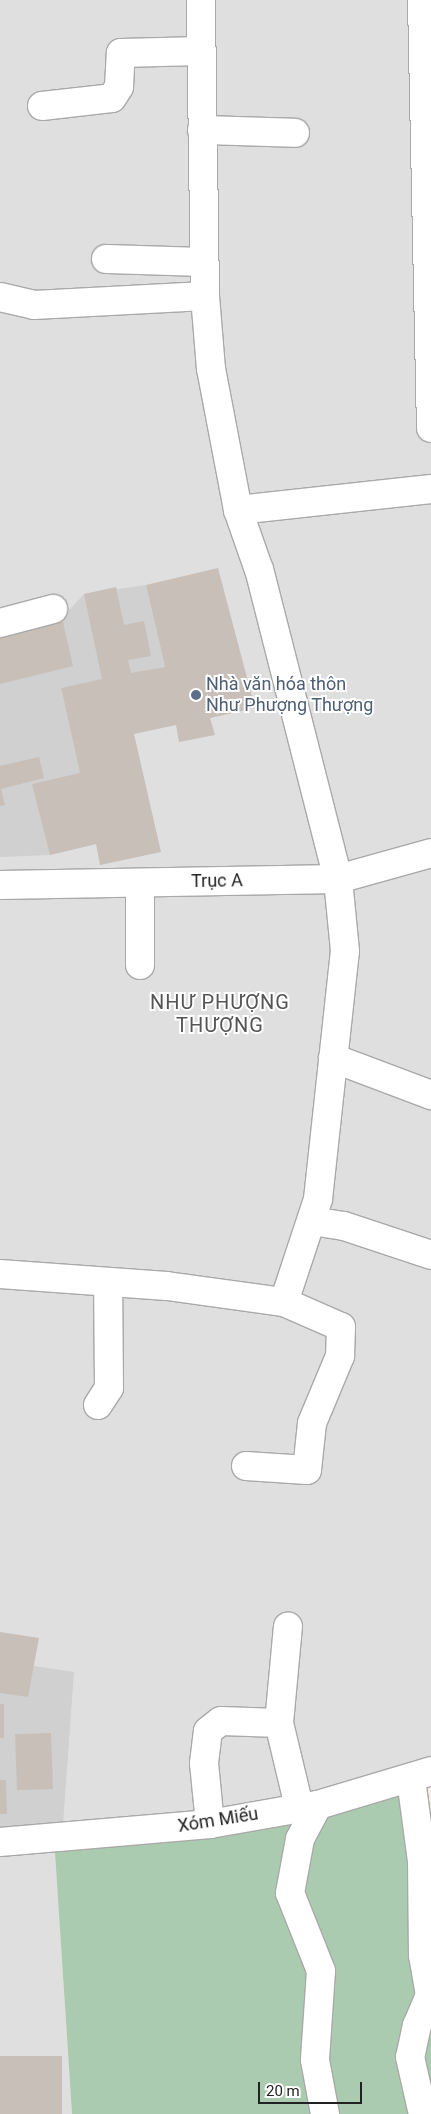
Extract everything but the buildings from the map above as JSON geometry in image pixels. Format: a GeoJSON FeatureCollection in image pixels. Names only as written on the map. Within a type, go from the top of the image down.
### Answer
{"type":"FeatureCollection","features":[{"type":"Feature","properties":{"kind":"street"},"geometry":{"type":"LineString","coordinates":[[201,0],[204,262],[211,369],[238,510],[259,570],[338,879],[344,951],[318,1199],[312,1222],[284,1302]]}},
{"type":"Feature","properties":{"kind":"street"},"geometry":{"type":"LineString","coordinates":[[422,0],[428,88],[431,428]]}},
{"type":"Feature","properties":{"kind":"street"},"geometry":{"type":"LineString","coordinates":[[42,106],[112,98],[119,86],[121,53],[201,51]]}},
{"type":"Feature","properties":{"kind":"street"},"geometry":{"type":"LineString","coordinates":[[202,130],[295,133]]}},
{"type":"Feature","properties":{"kind":"street"},"geometry":{"type":"LineString","coordinates":[[106,259],[204,262]]}},
{"type":"Feature","properties":{"kind":"street"},"geometry":{"type":"LineString","coordinates":[[0,297],[34,305],[205,296]]}},
{"type":"Feature","properties":{"kind":"street"},"geometry":{"type":"LineString","coordinates":[[238,510],[431,489]]}},
{"type":"Feature","properties":{"kind":"street"},"geometry":{"type":"LineString","coordinates":[[0,623],[54,609]]}},
{"type":"Feature","properties":{"kind":"street","name":"Trục A"},"geometry":{"type":"LineString","coordinates":[[0,885],[338,879],[431,853]]}},
{"type":"Feature","properties":{"kind":"street"},"geometry":{"type":"LineString","coordinates":[[140,883],[140,965]]}},
{"type":"Feature","properties":{"kind":"street"},"geometry":{"type":"LineString","coordinates":[[333,1058],[431,1095]]}},
{"type":"Feature","properties":{"kind":"street"},"geometry":{"type":"LineString","coordinates":[[312,1222],[344,1226],[431,1255]]}},
{"type":"Feature","properties":{"kind":"street"},"geometry":{"type":"LineString","coordinates":[[0,1274],[108,1282],[284,1302],[341,1327],[340,1356],[312,1423],[307,1470],[246,1466]]}},
{"type":"Feature","properties":{"kind":"street"},"geometry":{"type":"LineString","coordinates":[[98,1405],[109,1388],[108,1282]]}},
{"type":"Feature","properties":{"kind":"street"},"geometry":{"type":"LineString","coordinates":[[288,1626],[279,1722],[308,1805],[290,1893],[321,1971],[315,2060],[325,2114]]}},
{"type":"Feature","properties":{"kind":"street"},"geometry":{"type":"LineString","coordinates":[[210,1824],[204,1763],[208,1730],[221,1721],[279,1722]]}},
{"type":"Feature","properties":{"kind":"street"},"geometry":{"type":"LineString","coordinates":[[421,1775],[423,1955],[430,1995],[417,2025],[410,2058],[423,2114]]}},
{"type":"Feature","properties":{"kind":"street","name":"Xóm Miếu"},"geometry":{"type":"LineString","coordinates":[[0,1842],[210,1824],[308,1805],[421,1775]]}},
{"type":"Feature","properties":{"kind":"shaded area"},"geometry":{"type":"Polygon","coordinates":[[[0,0],[431,0],[431,1771],[420,1776],[54,1838],[72,2114],[0,2114],[0,0]]]}},
{"type":"Feature","properties":{"kind":"shaded area"},"geometry":{"type":"Polygon","coordinates":[[[146,585],[165,667],[61,688],[96,844],[50,855],[0,857],[0,632],[62,618],[84,594],[146,585]]]}},
{"type":"Feature","properties":{"kind":"shaded area"},"geometry":{"type":"Polygon","coordinates":[[[0,1661],[74,1672],[62,1838],[0,1842],[0,1661]]]}},
{"type":"Feature","properties":{"kind":"green space"},"geometry":{"type":"Polygon","coordinates":[[[420,1776],[419,1812],[431,1817],[431,2114],[72,2114],[54,1838],[420,1776]]]}},
{"type":"Feature","properties":{"kind":"place","name":"Nhà văn hóa thôn Như Phượng Thượng"},"geometry":{"type":"Point","coordinates":[196,695]}},
{"type":"Feature","properties":{"kind":"district","name":"NHƯ PHƯỢNG THƯỢNG"},"geometry":{"type":"Point","coordinates":[220,1014]}}]}
